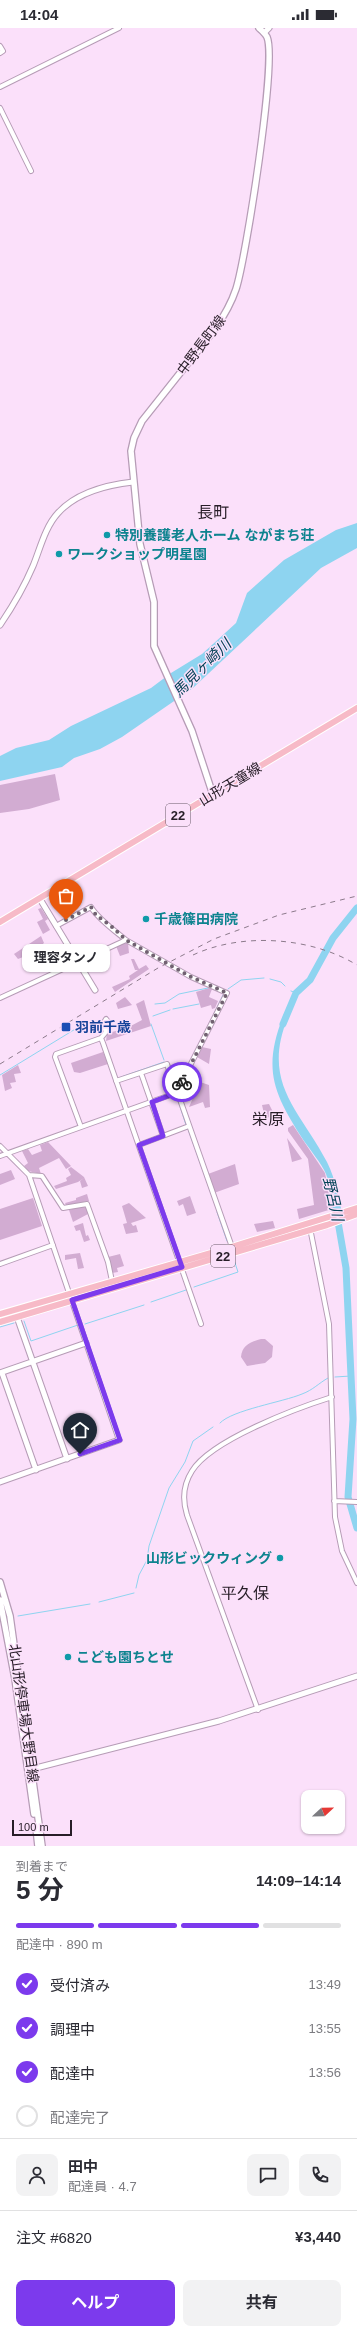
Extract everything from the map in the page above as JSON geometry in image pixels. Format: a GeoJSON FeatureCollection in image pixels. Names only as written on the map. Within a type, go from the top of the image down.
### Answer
{"type":"FeatureCollection","features":[{"type":"Feature","properties":{"kind":"main road"},"geometry":{"type":"LineString","coordinates":[[259,28],[264,33]]}},
{"type":"Feature","properties":{"kind":"main road","name":"中野長町線"},"geometry":{"type":"LineString","coordinates":[[212,795],[192,731],[154,646],[154,602],[140,544],[131,451],[136,431],[156,402],[224,316],[239,278],[246,242],[268,86],[269,50],[267,37],[264,33]]}},
{"type":"Feature","properties":{"kind":"main road","name":"山形天童線"},"geometry":{"type":"LineString","coordinates":[[0,922],[357,708]]}},
{"type":"Feature","properties":{"kind":"main road","name":"22"},"geometry":{"type":"LineString","coordinates":[[0,1322],[112,1281],[181,1265],[310,1227],[352,1214],[357,1208]]}},
{"type":"Feature","properties":{"kind":"main road","name":"22"},"geometry":{"type":"LineString","coordinates":[[0,1314],[136,1282],[232,1247],[310,1227]]}},
{"type":"Feature","properties":{"kind":"main road","name":"北山形停車場大野目線"},"geometry":{"type":"LineString","coordinates":[[0,1582],[10,1616],[42,1846]]}},
{"type":"Feature","properties":{"kind":"main road","name":"北山形停車場大野目線"},"geometry":{"type":"LineString","coordinates":[[0,1600],[15,1678],[38,1846]]}},
{"type":"Feature","properties":{"kind":"street"},"geometry":{"type":"LineString","coordinates":[[0,87],[120,28]]}},
{"type":"Feature","properties":{"kind":"street"},"geometry":{"type":"LineString","coordinates":[[264,33],[269,28]]}},
{"type":"Feature","properties":{"kind":"street"},"geometry":{"type":"LineString","coordinates":[[0,46],[3,51],[0,52]]}},
{"type":"Feature","properties":{"kind":"street"},"geometry":{"type":"LineString","coordinates":[[0,108],[31,171]]}},
{"type":"Feature","properties":{"kind":"street"},"geometry":{"type":"LineString","coordinates":[[0,625],[24,585],[46,533],[57,514],[72,502],[90,492],[109,486],[133,482]]}},
{"type":"Feature","properties":{"kind":"street"},"geometry":{"type":"LineString","coordinates":[[40,899],[95,990]]}},
{"type":"Feature","properties":{"kind":"street"},"geometry":{"type":"LineString","coordinates":[[0,1156],[177,1092],[227,993],[186,974],[126,940],[96,915],[91,907],[56,926]]}},
{"type":"Feature","properties":{"kind":"street"},"geometry":{"type":"LineString","coordinates":[[0,998],[126,940]]}},
{"type":"Feature","properties":{"kind":"street"},"geometry":{"type":"LineString","coordinates":[[81,1127],[55,1057],[56,1054],[101,1038],[106,1032]]}},
{"type":"Feature","properties":{"kind":"street"},"geometry":{"type":"LineString","coordinates":[[101,1038],[201,1324]]}},
{"type":"Feature","properties":{"kind":"street"},"geometry":{"type":"LineString","coordinates":[[116,1082],[167,1064],[232,1247]]}},
{"type":"Feature","properties":{"kind":"street"},"geometry":{"type":"LineString","coordinates":[[141,1073],[163,1136]]}},
{"type":"Feature","properties":{"kind":"street"},"geometry":{"type":"LineString","coordinates":[[139,1145],[189,1126]]}},
{"type":"Feature","properties":{"kind":"street"},"geometry":{"type":"LineString","coordinates":[[0,1146],[29,1175],[120,1440],[0,1482]]}},
{"type":"Feature","properties":{"kind":"street"},"geometry":{"type":"LineString","coordinates":[[29,1175],[42,1176],[63,1208],[87,1204],[108,1262],[112,1281]]}},
{"type":"Feature","properties":{"kind":"street"},"geometry":{"type":"LineString","coordinates":[[310,1227],[329,1324],[334,1501],[339,1540],[357,1583]]}},
{"type":"Feature","properties":{"kind":"street"},"geometry":{"type":"LineString","coordinates":[[0,1264],[53,1246]]}},
{"type":"Feature","properties":{"kind":"street"},"geometry":{"type":"LineString","coordinates":[[17,1317],[67,1459]]}},
{"type":"Feature","properties":{"kind":"street"},"geometry":{"type":"LineString","coordinates":[[36,1470],[1,1373],[86,1343]]}},
{"type":"Feature","properties":{"kind":"street"},"geometry":{"type":"LineString","coordinates":[[258,1710],[187,1515],[184,1494],[192,1471],[204,1458],[222,1446],[282,1416],[332,1397]]}},
{"type":"Feature","properties":{"kind":"street"},"geometry":{"type":"LineString","coordinates":[[334,1501],[357,1502]]}},
{"type":"Feature","properties":{"kind":"street"},"geometry":{"type":"LineString","coordinates":[[32,1769],[258,1710],[357,1676]]}},
{"type":"Feature","properties":{"kind":"shaded area"},"geometry":{"type":"Polygon","coordinates":[[[55,774],[60,800],[29,809],[0,813],[0,785],[55,774]]]}},
{"type":"Feature","properties":{"kind":"shaded area"},"geometry":{"type":"Polygon","coordinates":[[[41,908],[48,919],[45,921],[50,930],[43,934],[37,922],[43,919],[38,909],[41,908]]]}},
{"type":"Feature","properties":{"kind":"shaded area"},"geometry":{"type":"Polygon","coordinates":[[[41,936],[44,943],[38,948],[22,953],[23,957],[18,959],[14,954],[41,936]]]}},
{"type":"Feature","properties":{"kind":"shaded area"},"geometry":{"type":"Polygon","coordinates":[[[123,943],[128,943],[129,953],[120,956],[116,946],[123,943]]]}},
{"type":"Feature","properties":{"kind":"shaded area"},"geometry":{"type":"Polygon","coordinates":[[[131,959],[134,959],[139,969],[146,965],[149,969],[115,992],[112,987],[130,979],[129,976],[138,970],[135,970],[131,959]]]}},
{"type":"Feature","properties":{"kind":"shaded area"},"geometry":{"type":"Polygon","coordinates":[[[209,988],[212,989],[209,997],[218,1001],[215,1008],[212,1009],[211,1005],[201,1008],[196,992],[209,988]]]}},
{"type":"Feature","properties":{"kind":"shaded area"},"geometry":{"type":"Polygon","coordinates":[[[125,997],[132,1005],[118,1009],[116,1003],[125,997]]]}},
{"type":"Feature","properties":{"kind":"shaded area"},"geometry":{"type":"Polygon","coordinates":[[[144,1000],[151,1026],[106,1041],[107,1033],[125,1029],[142,1020],[136,1004],[144,1000]]]}},
{"type":"Feature","properties":{"kind":"shaded area"},"geometry":{"type":"Polygon","coordinates":[[[202,1047],[211,1049],[209,1064],[197,1057],[202,1047]]]}},
{"type":"Feature","properties":{"kind":"shaded area"},"geometry":{"type":"Polygon","coordinates":[[[103,1052],[108,1064],[80,1073],[74,1072],[71,1063],[103,1052]]]}},
{"type":"Feature","properties":{"kind":"shaded area"},"geometry":{"type":"Polygon","coordinates":[[[18,1065],[21,1073],[14,1074],[16,1082],[10,1083],[12,1088],[5,1091],[2,1075],[18,1065]]]}},
{"type":"Feature","properties":{"kind":"shaded area"},"geometry":{"type":"Polygon","coordinates":[[[200,1082],[209,1085],[210,1107],[205,1108],[203,1102],[189,1107],[200,1082]]]}},
{"type":"Feature","properties":{"kind":"shaded area"},"geometry":{"type":"Polygon","coordinates":[[[269,1104],[275,1116],[265,1118],[262,1105],[269,1104]]]}},
{"type":"Feature","properties":{"kind":"shaded area"},"geometry":{"type":"Polygon","coordinates":[[[293,1125],[325,1173],[332,1209],[299,1219],[297,1209],[314,1205],[308,1159],[288,1131],[288,1128],[293,1125]]]}},
{"type":"Feature","properties":{"kind":"shaded area"},"geometry":{"type":"Polygon","coordinates":[[[287,1138],[302,1159],[292,1162],[287,1138]]]}},
{"type":"Feature","properties":{"kind":"shaded area"},"geometry":{"type":"Polygon","coordinates":[[[48,1142],[71,1166],[66,1169],[59,1158],[39,1168],[41,1174],[28,1171],[24,1166],[28,1163],[22,1151],[28,1149],[32,1155],[42,1151],[40,1145],[48,1142]]]}},
{"type":"Feature","properties":{"kind":"shaded area"},"geometry":{"type":"Polygon","coordinates":[[[235,1164],[239,1184],[214,1193],[208,1174],[235,1164]]]}},
{"type":"Feature","properties":{"kind":"shaded area"},"geometry":{"type":"Polygon","coordinates":[[[71,1167],[84,1177],[88,1186],[82,1188],[80,1181],[84,1178],[78,1182],[56,1189],[54,1186],[67,1181],[66,1178],[71,1175],[68,1169],[71,1167]]]}},
{"type":"Feature","properties":{"kind":"shaded area"},"geometry":{"type":"Polygon","coordinates":[[[11,1170],[15,1179],[0,1185],[0,1174],[11,1170]]]}},
{"type":"Feature","properties":{"kind":"shaded area"},"geometry":{"type":"Polygon","coordinates":[[[87,1194],[89,1201],[66,1205],[65,1203],[76,1200],[76,1198],[87,1194]]]}},
{"type":"Feature","properties":{"kind":"shaded area"},"geometry":{"type":"Polygon","coordinates":[[[190,1196],[196,1213],[187,1216],[183,1204],[179,1206],[177,1201],[190,1196]]]}},
{"type":"Feature","properties":{"kind":"shaded area"},"geometry":{"type":"Polygon","coordinates":[[[33,1198],[42,1226],[0,1240],[0,1209],[33,1198]]]}},
{"type":"Feature","properties":{"kind":"shaded area"},"geometry":{"type":"Polygon","coordinates":[[[129,1203],[146,1218],[131,1223],[133,1226],[136,1225],[138,1232],[126,1234],[123,1224],[127,1223],[122,1206],[129,1203]]]}},
{"type":"Feature","properties":{"kind":"shaded area"},"geometry":{"type":"Polygon","coordinates":[[[83,1206],[86,1208],[88,1214],[73,1222],[69,1210],[83,1206]]]}},
{"type":"Feature","properties":{"kind":"shaded area"},"geometry":{"type":"Polygon","coordinates":[[[273,1221],[275,1228],[257,1232],[254,1224],[273,1221]]]}},
{"type":"Feature","properties":{"kind":"shaded area"},"geometry":{"type":"Polygon","coordinates":[[[83,1223],[86,1236],[88,1235],[90,1240],[84,1242],[80,1230],[76,1231],[74,1226],[83,1223]]]}},
{"type":"Feature","properties":{"kind":"shaded area"},"geometry":{"type":"Polygon","coordinates":[[[80,1253],[84,1268],[78,1269],[76,1258],[65,1260],[65,1255],[80,1253]]]}},
{"type":"Feature","properties":{"kind":"shaded area"},"geometry":{"type":"Polygon","coordinates":[[[120,1254],[124,1266],[117,1268],[118,1272],[112,1273],[108,1257],[120,1254]]]}},
{"type":"Feature","properties":{"kind":"shaded area"},"geometry":{"type":"Polygon","coordinates":[[[265,1339],[273,1346],[272,1357],[265,1363],[247,1366],[241,1357],[243,1350],[251,1343],[265,1339]]]}},
{"type":"Feature","properties":{"kind":"water","name":"馬見ヶ崎川"},"geometry":{"type":"Polygon","coordinates":[[[357,523],[357,548],[321,568],[193,688],[122,737],[100,749],[74,758],[62,767],[0,781],[0,756],[16,748],[49,740],[71,726],[151,688],[171,673],[202,654],[236,623],[247,593],[284,560],[336,530],[357,523]]]}},
{"type":"Feature","properties":{"kind":"water"},"geometry":{"type":"Polygon","coordinates":[[[284,1014],[288,1017],[281,1040],[279,1060],[281,1078],[295,1110],[327,1162],[333,1176],[344,1223],[334,1225],[331,1193],[326,1174],[319,1161],[293,1124],[278,1094],[272,1066],[273,1050],[284,1014]]]}},
{"type":"Feature","properties":{"kind":"waterway","name":"野呂川"},"geometry":{"type":"LineString","coordinates":[[283,1024],[296,993],[310,980],[333,938],[357,908]]}},
{"type":"Feature","properties":{"kind":"waterway"},"geometry":{"type":"LineString","coordinates":[[228,989],[241,980],[264,978]]}},
{"type":"Feature","properties":{"kind":"waterway"},"geometry":{"type":"LineString","coordinates":[[270,979],[281,982],[285,986]]}},
{"type":"Feature","properties":{"kind":"waterway"},"geometry":{"type":"LineString","coordinates":[[155,1004],[165,1003],[179,994],[208,988]]}},
{"type":"Feature","properties":{"kind":"waterway","name":"野呂川"},"geometry":{"type":"LineString","coordinates":[[291,991],[296,993]]}},
{"type":"Feature","properties":{"kind":"waterway"},"geometry":{"type":"LineString","coordinates":[[202,1039],[223,995]]}},
{"type":"Feature","properties":{"kind":"waterway"},"geometry":{"type":"LineString","coordinates":[[173,1009],[199,1004]]}},
{"type":"Feature","properties":{"kind":"waterway"},"geometry":{"type":"LineString","coordinates":[[153,1016],[170,1010]]}},
{"type":"Feature","properties":{"kind":"waterway"},"geometry":{"type":"LineString","coordinates":[[0,1075],[77,1028],[96,1021]]}},
{"type":"Feature","properties":{"kind":"waterway"},"geometry":{"type":"LineString","coordinates":[[151,1024],[164,1060]]}},
{"type":"Feature","properties":{"kind":"waterway"},"geometry":{"type":"LineString","coordinates":[[121,1077],[164,1062]]}},
{"type":"Feature","properties":{"kind":"waterway"},"geometry":{"type":"LineString","coordinates":[[177,1097],[186,1125]]}},
{"type":"Feature","properties":{"kind":"waterway"},"geometry":{"type":"LineString","coordinates":[[188,1129],[216,1207]]}},
{"type":"Feature","properties":{"kind":"waterway"},"geometry":{"type":"LineString","coordinates":[[217,1212],[227,1241]]}},
{"type":"Feature","properties":{"kind":"waterway","name":"野呂川"},"geometry":{"type":"LineString","coordinates":[[337,1216],[346,1268],[353,1419],[348,1497],[357,1528]]}},
{"type":"Feature","properties":{"kind":"waterway"},"geometry":{"type":"LineString","coordinates":[[194,1287],[238,1272],[233,1257]]}},
{"type":"Feature","properties":{"kind":"waterway"},"geometry":{"type":"LineString","coordinates":[[151,1302],[186,1290]]}},
{"type":"Feature","properties":{"kind":"waterway"},"geometry":{"type":"LineString","coordinates":[[85,1324],[144,1305]]}},
{"type":"Feature","properties":{"kind":"waterway"},"geometry":{"type":"LineString","coordinates":[[24,1321],[31,1341],[78,1325]]}},
{"type":"Feature","properties":{"kind":"waterway"},"geometry":{"type":"LineString","coordinates":[[0,1327],[14,1323]]}},
{"type":"Feature","properties":{"kind":"waterway"},"geometry":{"type":"LineString","coordinates":[[335,1377],[351,1376]]}},
{"type":"Feature","properties":{"kind":"waterway"},"geometry":{"type":"LineString","coordinates":[[220,1423],[226,1418],[246,1410],[302,1394],[328,1378]]}},
{"type":"Feature","properties":{"kind":"waterway"},"geometry":{"type":"LineString","coordinates":[[136,1588],[139,1575],[147,1560],[149,1546],[169,1488],[185,1462],[193,1441],[213,1427]]}},
{"type":"Feature","properties":{"kind":"waterway"},"geometry":{"type":"LineString","coordinates":[[99,1602],[134,1593]]}},
{"type":"Feature","properties":{"kind":"waterway"},"geometry":{"type":"LineString","coordinates":[[18,1616],[90,1604]]}},
{"type":"Feature","properties":{"kind":"railway"},"geometry":{"type":"LineString","coordinates":[[0,1064],[158,968],[214,939],[279,915],[357,896]]}},
{"type":"Feature","properties":{"kind":"railway"},"geometry":{"type":"LineString","coordinates":[[193,955],[212,948],[233,943],[276,941],[298,943],[319,948],[357,965]]}},
{"type":"Feature","properties":{"kind":"way so far"},"geometry":{"type":"LineString","coordinates":[[66,920],[91,907],[96,915],[126,940],[170,966],[227,993],[182,1082]]}},
{"type":"Feature","properties":{"kind":"place","name":"特別養護老人ホーム ながまち荘"},"geometry":{"type":"Point","coordinates":[107,535]}},
{"type":"Feature","properties":{"kind":"place","name":"ワークショップ明星園"},"geometry":{"type":"Point","coordinates":[59,554]}},
{"type":"Feature","properties":{"kind":"place","name":"千歳篠田病院"},"geometry":{"type":"Point","coordinates":[146,919]}},
{"type":"Feature","properties":{"kind":"place","name":"理容タンノ"},"geometry":{"type":"Point","coordinates":[66,920]}},
{"type":"Feature","properties":{"kind":"place","name":"羽前千歳"},"geometry":{"type":"Point","coordinates":[66,1027]}},
{"type":"Feature","properties":{"kind":"place","name":"山形ビックウィング"},"geometry":{"type":"Point","coordinates":[280,1558]}},
{"type":"Feature","properties":{"kind":"place","name":"こども園ちとせ"},"geometry":{"type":"Point","coordinates":[68,1657]}},
{"type":"Feature","properties":{"kind":"district","name":"長町"},"geometry":{"type":"Point","coordinates":[213,512]}},
{"type":"Feature","properties":{"kind":"district","name":"栄原"},"geometry":{"type":"Point","coordinates":[268,1119]}},
{"type":"Feature","properties":{"kind":"district","name":"平久保"},"geometry":{"type":"Point","coordinates":[245,1593]}},
{"type":"Feature","properties":{"kind":"route"},"geometry":{"type":"LineString","coordinates":[[80,1454],[120,1440],[72,1300],[182,1267],[139,1145],[163,1136],[152,1102],[176,1093],[182,1082]]}}]}
